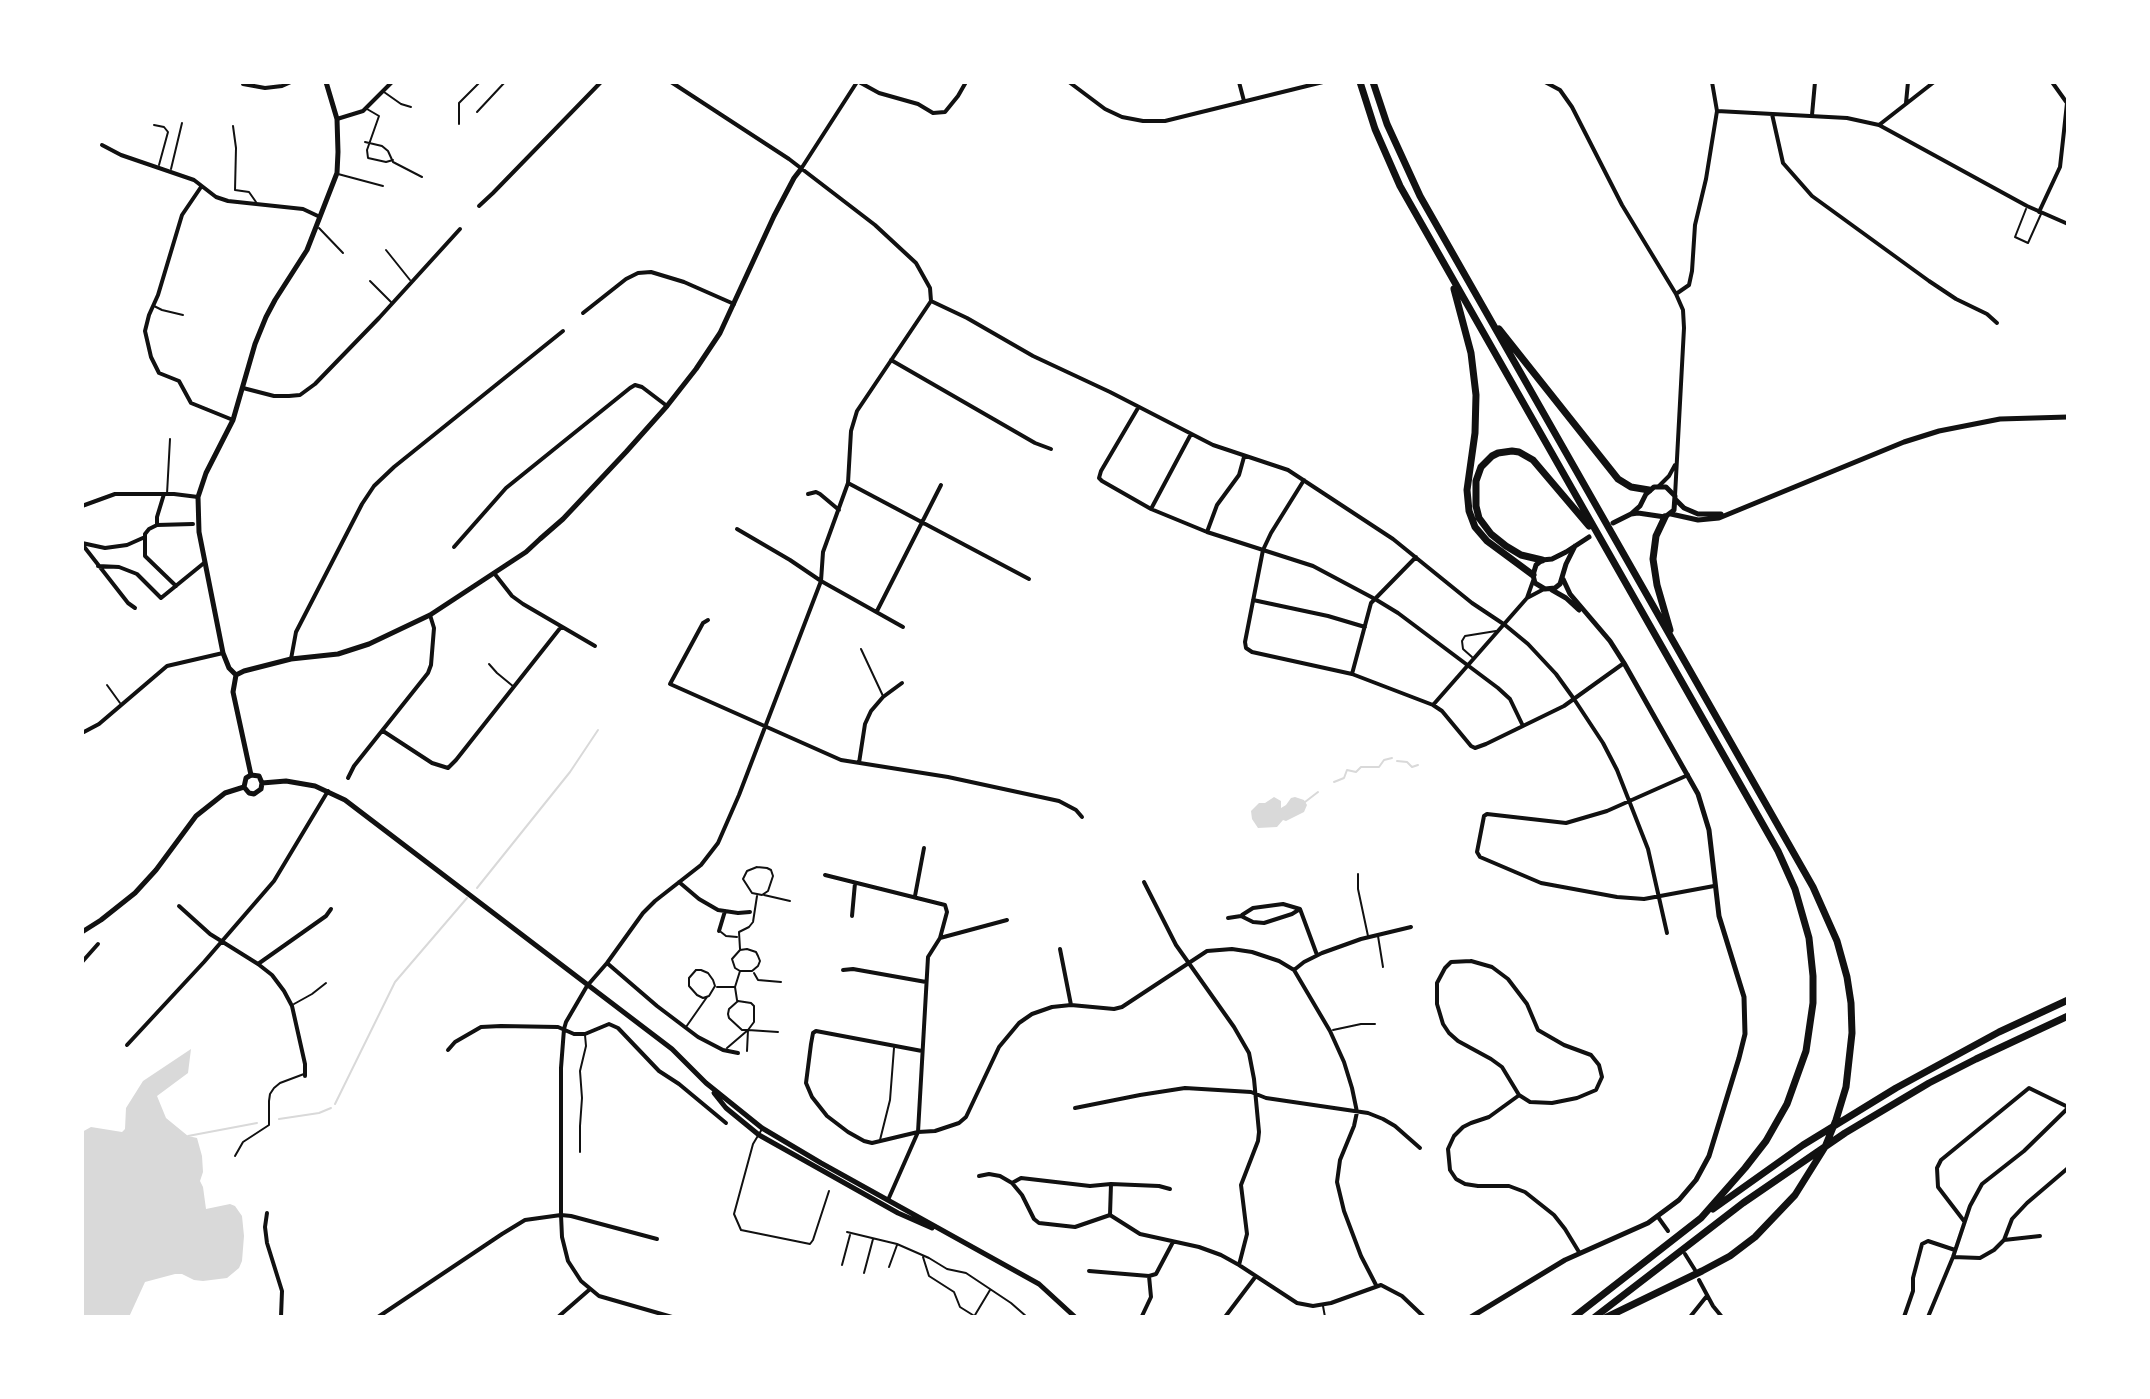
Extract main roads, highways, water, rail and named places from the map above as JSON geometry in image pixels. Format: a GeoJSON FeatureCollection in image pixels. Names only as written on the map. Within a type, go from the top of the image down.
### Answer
{"type":"FeatureCollection","features":[{"type":"Feature","properties":{"kind":"highway"},"geometry":{"type":"LineString","coordinates":[[1360,82],[1375,129],[1395,175],[1778,851],[1803,913],[1812,957],[1813,1003],[1806,1051],[1790,1096],[1766,1141],[1701,1218]]}},
{"type":"Feature","properties":{"kind":"highway"},"geometry":{"type":"LineString","coordinates":[[1373,82],[1407,171],[1813,887],[1837,941],[1847,977],[1852,1033],[1848,1074],[1839,1111],[1817,1161],[1795,1195],[1755,1237],[1730,1256],[1607,1317]]}},
{"type":"Feature","properties":{"kind":"highway"},"geometry":{"type":"LineString","coordinates":[[1450,275],[1467,331],[1476,386],[1477,413],[1467,490],[1469,511],[1480,534],[1533,577]]}},
{"type":"Feature","properties":{"kind":"highway"},"geometry":{"type":"LineString","coordinates":[[1485,311],[1618,479],[1631,487],[1649,490]]}},
{"type":"Feature","properties":{"kind":"highway"},"geometry":{"type":"LineString","coordinates":[[1542,560],[1521,555],[1506,546],[1491,534],[1479,518],[1476,481],[1481,467],[1498,453],[1519,452],[1533,460],[1603,544]]}},
{"type":"Feature","properties":{"kind":"highway"},"geometry":{"type":"LineString","coordinates":[[1668,516],[1656,536],[1653,559],[1674,644]]}},
{"type":"Feature","properties":{"kind":"highway"},"geometry":{"type":"LineString","coordinates":[[1574,1317],[1701,1218],[1803,1145],[1896,1088],[1999,1032],[2068,1000]]}},
{"type":"Feature","properties":{"kind":"highway"},"geometry":{"type":"LineString","coordinates":[[1595,1317],[1725,1216],[1845,1133],[1976,1059],[2068,1016]]}},
{"type":"Feature","properties":{"kind":"waterway"},"geometry":{"type":"LineString","coordinates":[[477,888],[570,772],[598,730]]}},
{"type":"Feature","properties":{"kind":"waterway"},"geometry":{"type":"LineString","coordinates":[[1334,782],[1344,778],[1347,770],[1356,772],[1361,767],[1379,767],[1384,760],[1392,758]]}},
{"type":"Feature","properties":{"kind":"waterway"},"geometry":{"type":"LineString","coordinates":[[1397,761],[1407,762],[1412,767],[1418,765]]}},
{"type":"Feature","properties":{"kind":"waterway"},"geometry":{"type":"LineString","coordinates":[[1305,802],[1318,792]]}},
{"type":"Feature","properties":{"kind":"waterway"},"geometry":{"type":"LineString","coordinates":[[335,1104],[395,982],[467,898]]}},
{"type":"Feature","properties":{"kind":"waterway"},"geometry":{"type":"LineString","coordinates":[[279,1119],[319,1113],[331,1108]]}},
{"type":"Feature","properties":{"kind":"waterway"},"geometry":{"type":"LineString","coordinates":[[188,1136],[257,1123]]}}]}
